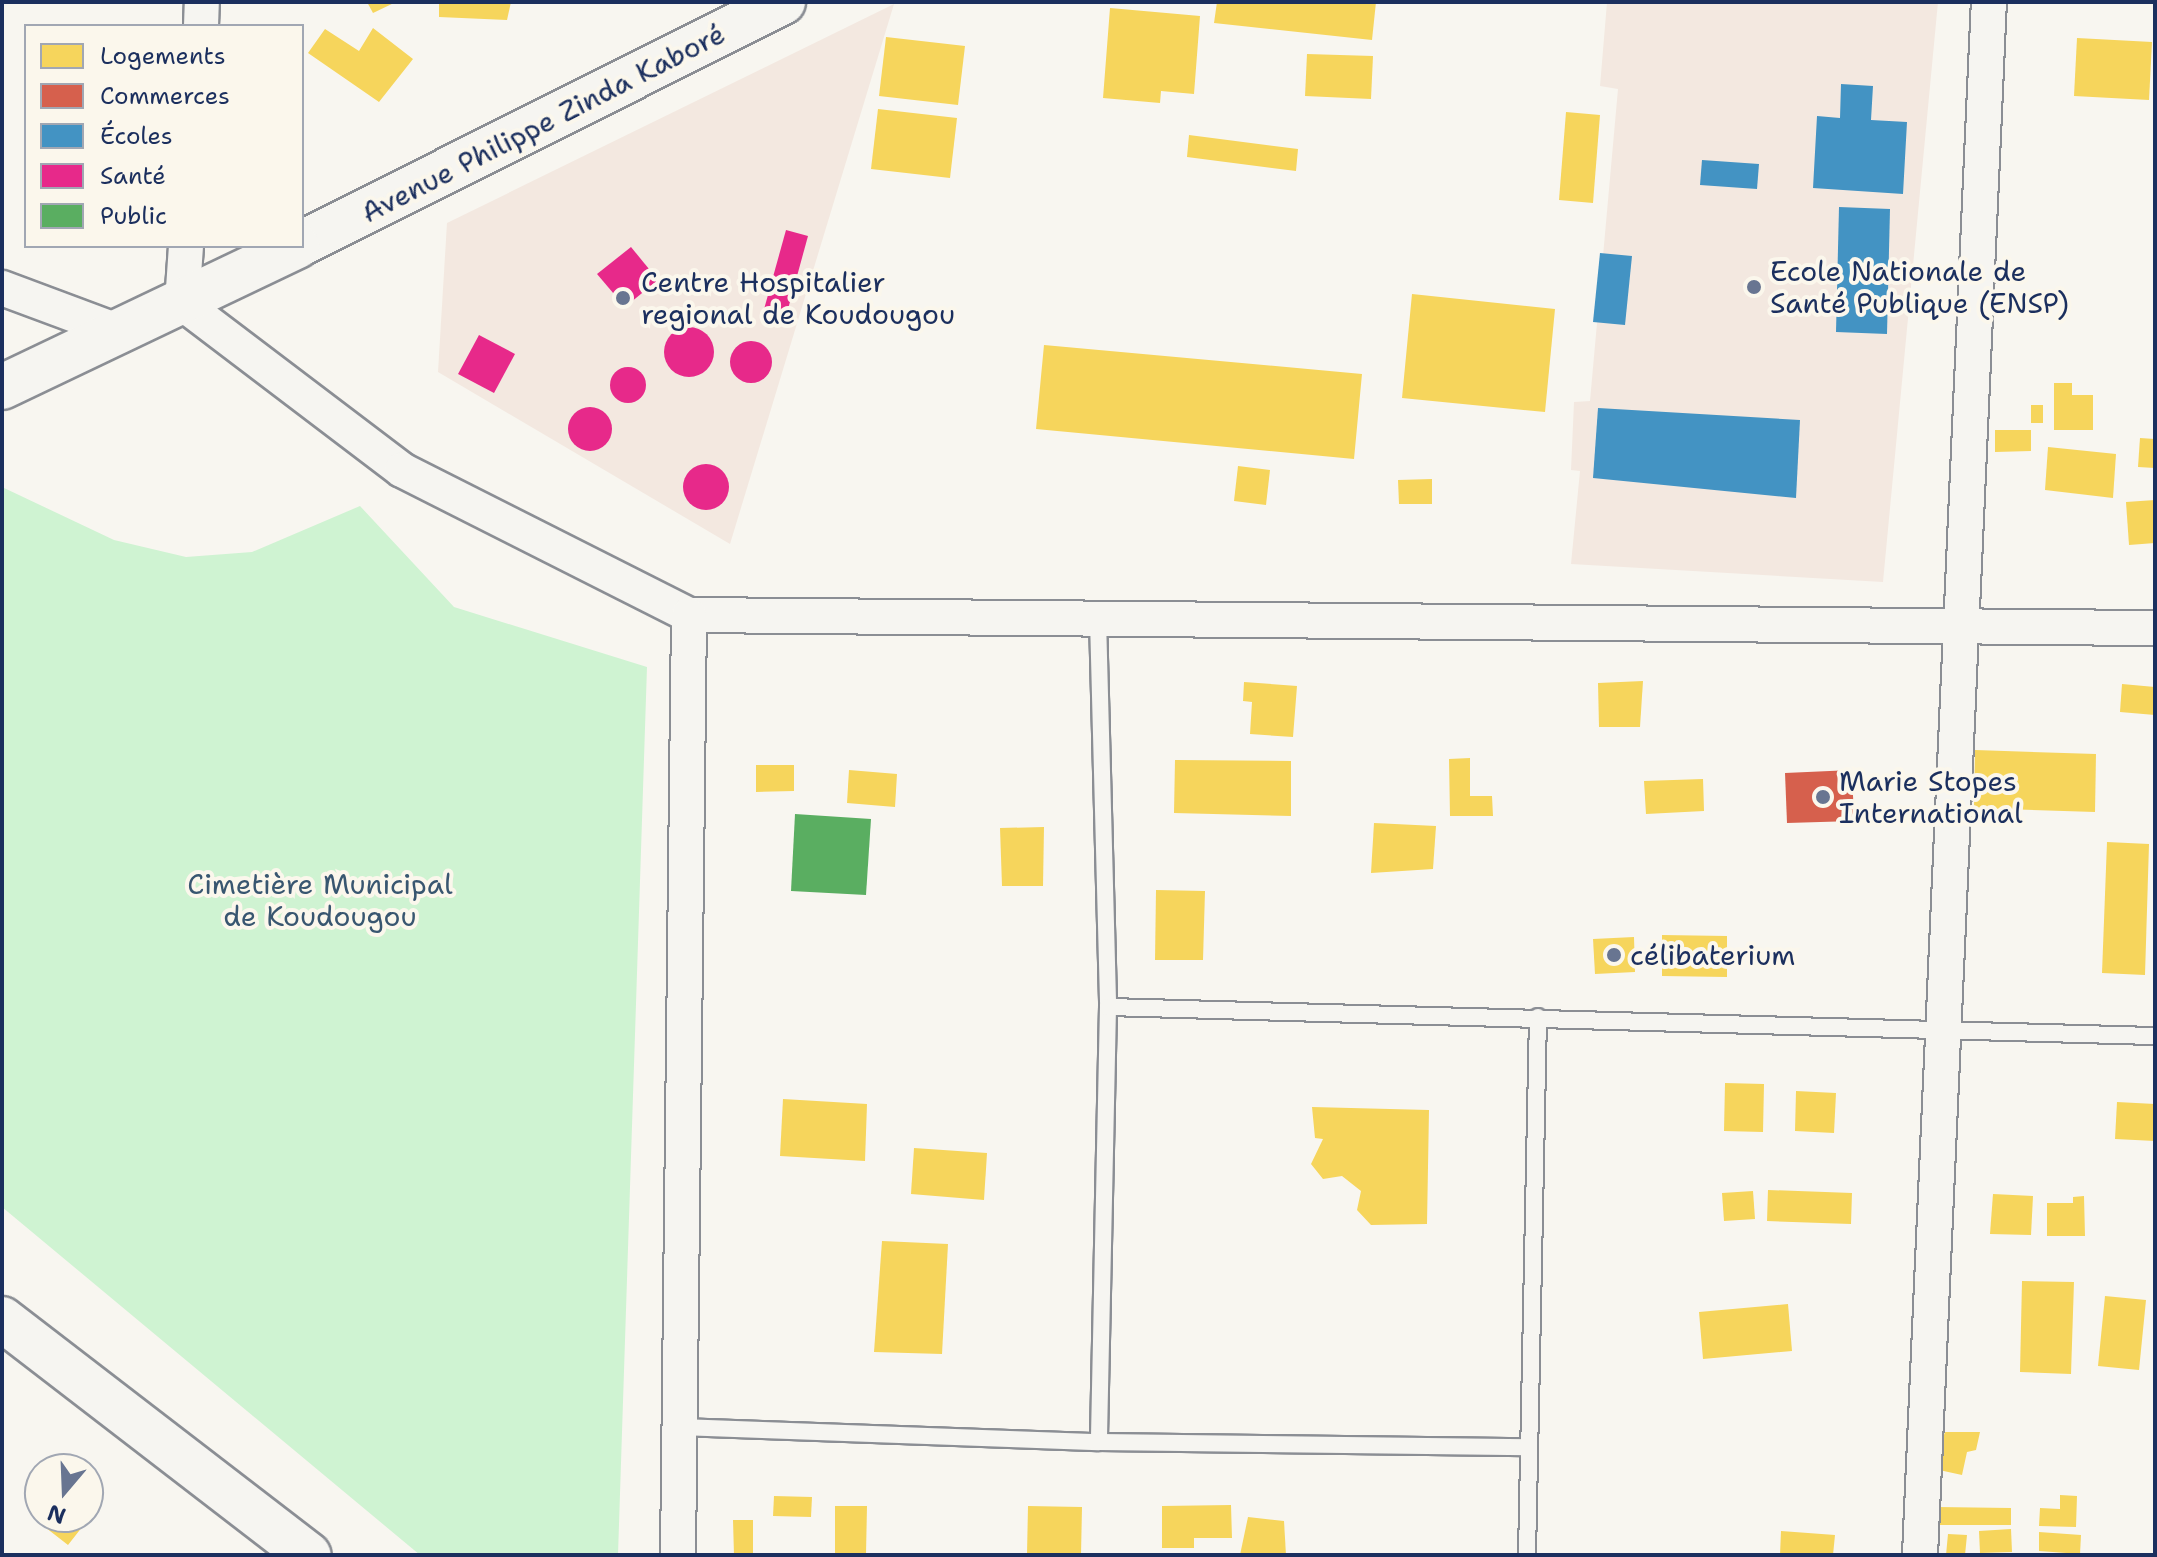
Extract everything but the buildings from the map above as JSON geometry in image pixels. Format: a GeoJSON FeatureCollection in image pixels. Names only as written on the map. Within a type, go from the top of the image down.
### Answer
{"type":"FeatureCollection","features":[{"type":"Feature","properties":{"kind":"main road","name":"Avenue Philippe Zinda Kaboré"},"geometry":{"type":"LineString","coordinates":[[304,242],[783,2]]}},
{"type":"Feature","properties":{"kind":"main road"},"geometry":{"type":"LineString","coordinates":[[2,387],[293,248]]}},
{"type":"Feature","properties":{"kind":"main road"},"geometry":{"type":"LineString","coordinates":[[2,1319],[309,1555]]}},
{"type":"Feature","properties":{"kind":"street"},"geometry":{"type":"LineString","coordinates":[[201,24],[202,2]]}},
{"type":"Feature","properties":{"kind":"street"},"geometry":{"type":"LineString","coordinates":[[1920,1555],[1989,2]]}},
{"type":"Feature","properties":{"kind":"street"},"geometry":{"type":"LineString","coordinates":[[186,248],[182,303],[402,470],[689,615],[2155,628]]}},
{"type":"Feature","properties":{"kind":"street"},"geometry":{"type":"LineString","coordinates":[[2,288],[120,332]]}},
{"type":"Feature","properties":{"kind":"street"},"geometry":{"type":"LineString","coordinates":[[678,1555],[689,615]]}},
{"type":"Feature","properties":{"kind":"lane"},"geometry":{"type":"LineString","coordinates":[[1098,619],[1108,1007],[1099,1442]]}},
{"type":"Feature","properties":{"kind":"lane"},"geometry":{"type":"LineString","coordinates":[[1108,1007],[1943,1027],[2155,1036]]}},
{"type":"Feature","properties":{"kind":"lane"},"geometry":{"type":"LineString","coordinates":[[1527,1555],[1538,1017]]}},
{"type":"Feature","properties":{"kind":"lane"},"geometry":{"type":"LineString","coordinates":[[680,1427],[1099,1442],[1529,1447]]}},
{"type":"Feature","properties":{"kind":"shaded area","name":"Ecole Nationale de Santé Publique (ENSP)"},"geometry":{"type":"Polygon","coordinates":[[[1607,2],[1938,2],[1883,582],[1571,564],[1580,471],[1571,470],[1574,402],[1590,401],[1618,89],[1600,86],[1607,2]]]}},
{"type":"Feature","properties":{"kind":"shaded area","name":"Centre Hospitalier regional de Koudougou"},"geometry":{"type":"Polygon","coordinates":[[[894,4],[730,544],[438,372],[447,223],[894,4]]]}},
{"type":"Feature","properties":{"kind":"green space","name":"Cimetière Municipal de Koudougou"},"geometry":{"type":"Polygon","coordinates":[[[2,487],[114,540],[186,557],[252,552],[360,506],[454,607],[647,667],[618,1555],[420,1555],[2,1207],[2,487]]]}},
{"type":"Feature","properties":{"kind":"place","name":"Ecole Nationale de Santé Publique (ENSP)"},"geometry":{"type":"Point","coordinates":[1754,287]}},
{"type":"Feature","properties":{"kind":"place","name":"Centre Hospitalier regional de Koudougou"},"geometry":{"type":"Point","coordinates":[623,298]}},
{"type":"Feature","properties":{"kind":"place","name":"Marie Stopes International"},"geometry":{"type":"Point","coordinates":[1823,797]}},
{"type":"Feature","properties":{"kind":"place","name":"célibaterium"},"geometry":{"type":"Point","coordinates":[1614,955]}}]}
